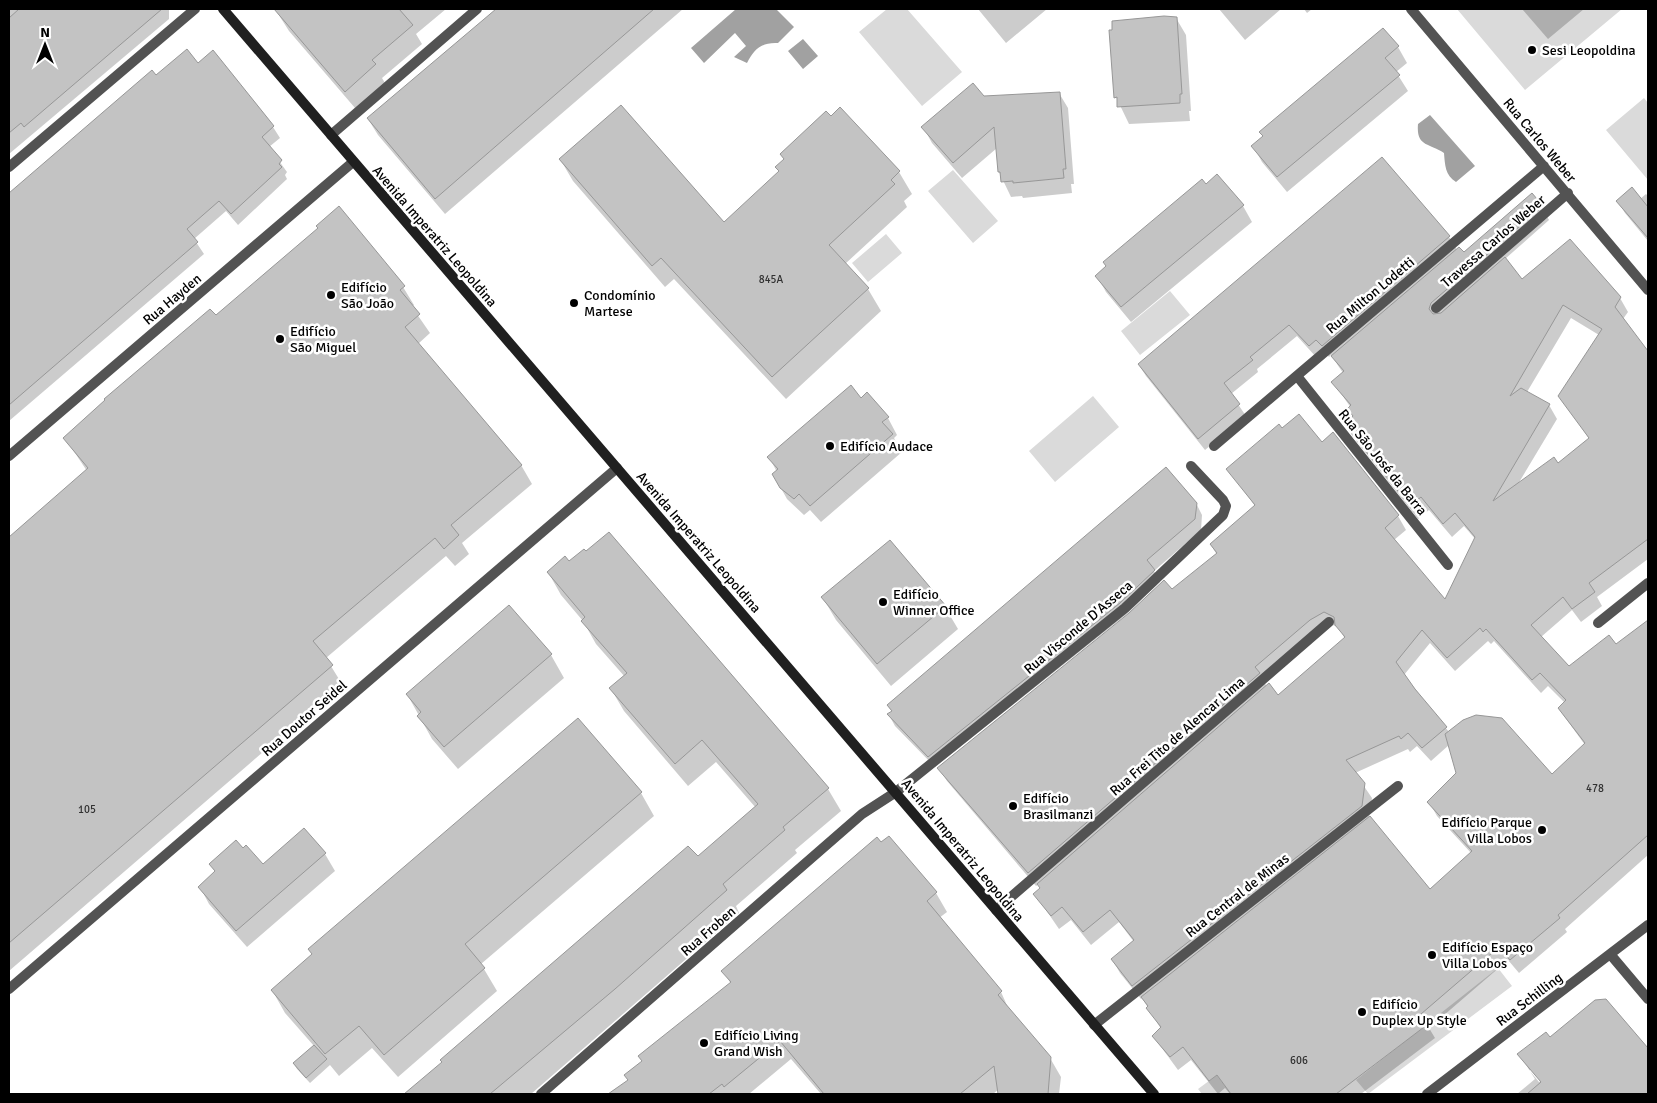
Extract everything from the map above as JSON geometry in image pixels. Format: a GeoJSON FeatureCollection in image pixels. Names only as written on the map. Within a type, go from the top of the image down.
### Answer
{"type":"FeatureCollection","features":[{"type":"Feature","properties":{"kind":"main road","name":"Avenida Imperatriz Leopoldina"},"geometry":{"type":"LineString","coordinates":[[223,9],[1154,1094]]}},
{"type":"Feature","properties":{"kind":"street"},"geometry":{"type":"LineString","coordinates":[[9,167],[196,9]]}},
{"type":"Feature","properties":{"kind":"street"},"geometry":{"type":"LineString","coordinates":[[331,135],[477,9]]}},
{"type":"Feature","properties":{"kind":"street","name":"Rua Carlos Weber"},"geometry":{"type":"LineString","coordinates":[[1411,9],[1648,290]]}},
{"type":"Feature","properties":{"kind":"street","name":"Rua Hayden"},"geometry":{"type":"LineString","coordinates":[[9,456],[353,162]]}},
{"type":"Feature","properties":{"kind":"street","name":"Rua Milton Lodetti"},"geometry":{"type":"LineString","coordinates":[[1214,446],[1544,166]]}},
{"type":"Feature","properties":{"kind":"street","name":"Travessa Carlos Weber"},"geometry":{"type":"LineString","coordinates":[[1436,308],[1568,193]]}},
{"type":"Feature","properties":{"kind":"street","name":"Rua São José da Barra"},"geometry":{"type":"LineString","coordinates":[[1297,376],[1448,564]]}},
{"type":"Feature","properties":{"kind":"street","name":"Rua Visconde D'Asseca"},"geometry":{"type":"LineString","coordinates":[[896,792],[1125,608],[1223,515],[1226,506],[1223,500],[1191,466]]}},
{"type":"Feature","properties":{"kind":"street","name":"Rua Doutor Seidel"},"geometry":{"type":"LineString","coordinates":[[9,989],[617,468]]}},
{"type":"Feature","properties":{"kind":"street"},"geometry":{"type":"LineString","coordinates":[[1598,623],[1648,583]]}},
{"type":"Feature","properties":{"kind":"street","name":"Rua Frei Tito de Alencar Lima"},"geometry":{"type":"LineString","coordinates":[[996,910],[1329,622]]}},
{"type":"Feature","properties":{"kind":"street","name":"Rua Central de Minas"},"geometry":{"type":"LineString","coordinates":[[1094,1025],[1398,786]]}},
{"type":"Feature","properties":{"kind":"street","name":"Rua Froben"},"geometry":{"type":"LineString","coordinates":[[541,1094],[862,814],[896,792]]}},
{"type":"Feature","properties":{"kind":"street","name":"Rua Schilling"},"geometry":{"type":"LineString","coordinates":[[1426,1094],[1648,925]]}},
{"type":"Feature","properties":{"kind":"street"},"geometry":{"type":"LineString","coordinates":[[1610,954],[1648,999]]}},
{"type":"Feature","properties":{"kind":"shaded area"},"geometry":{"type":"Polygon","coordinates":[[[736,9],[776,9],[794,27],[778,43],[759,47],[747,63],[734,57],[746,46],[735,33],[704,63],[691,48],[736,9]]]}},
{"type":"Feature","properties":{"kind":"shaded area"},"geometry":{"type":"Polygon","coordinates":[[[887,9],[907,9],[962,72],[922,106],[859,32],[887,9]]]}},
{"type":"Feature","properties":{"kind":"shaded area","name":"Sesi Leopoldina"},"geometry":{"type":"Polygon","coordinates":[[[1457,9],[1622,9],[1525,90],[1457,9]]]}},
{"type":"Feature","properties":{"kind":"shaded area"},"geometry":{"type":"Polygon","coordinates":[[[803,39],[818,56],[803,69],[788,51],[803,39]]]}},
{"type":"Feature","properties":{"kind":"shaded area"},"geometry":{"type":"Polygon","coordinates":[[[1644,98],[1648,103],[1648,180],[1606,130],[1644,98]]]}},
{"type":"Feature","properties":{"kind":"shaded area"},"geometry":{"type":"Polygon","coordinates":[[[1430,115],[1475,166],[1456,182],[1452,179],[1445,166],[1444,153],[1421,141],[1419,137],[1418,124],[1430,115]]]}},
{"type":"Feature","properties":{"kind":"shaded area"},"geometry":{"type":"Polygon","coordinates":[[[953,170],[998,221],[973,243],[928,191],[953,170]]]}},
{"type":"Feature","properties":{"kind":"shaded area"},"geometry":{"type":"Polygon","coordinates":[[[886,234],[902,253],[868,282],[852,263],[886,234]]]}},
{"type":"Feature","properties":{"kind":"shaded area"},"geometry":{"type":"Polygon","coordinates":[[[1170,291],[1190,315],[1140,355],[1121,331],[1170,291]]]}},
{"type":"Feature","properties":{"kind":"shaded area"},"geometry":{"type":"Polygon","coordinates":[[[1093,396],[1119,427],[1055,482],[1029,451],[1093,396]]]}},
{"type":"Feature","properties":{"kind":"shaded area"},"geometry":{"type":"Polygon","coordinates":[[[1498,968],[1512,986],[1368,1094],[1356,1080],[1498,968]]]}},
{"type":"Feature","properties":{"kind":"shaded area"},"geometry":{"type":"Polygon","coordinates":[[[1217,1075],[1231,1094],[1202,1094],[1198,1089],[1217,1075]]]}},
{"type":"Feature","properties":{"kind":"building"},"geometry":{"type":"Polygon","coordinates":[[[19,9],[162,9],[24,127],[21,123],[9,133],[9,18],[19,9]]]}},
{"type":"Feature","properties":{"kind":"building"},"geometry":{"type":"Polygon","coordinates":[[[274,9],[399,9],[413,25],[372,60],[376,64],[345,92],[274,9]]]}},
{"type":"Feature","properties":{"kind":"building"},"geometry":{"type":"Polygon","coordinates":[[[496,9],[654,9],[435,199],[367,118],[496,9]]]}},
{"type":"Feature","properties":{"kind":"building"},"geometry":{"type":"Polygon","coordinates":[[[1164,16],[1177,17],[1182,94],[1180,94],[1180,103],[1117,107],[1117,97],[1114,98],[1109,30],[1112,30],[1112,21],[1164,16]]]}},
{"type":"Feature","properties":{"kind":"building"},"geometry":{"type":"Polygon","coordinates":[[[1383,28],[1399,46],[1385,58],[1400,75],[1277,177],[1251,146],[1263,136],[1259,132],[1383,28]]]}},
{"type":"Feature","properties":{"kind":"building"},"geometry":{"type":"Polygon","coordinates":[[[187,49],[198,63],[213,50],[274,126],[262,137],[282,160],[279,164],[282,167],[231,214],[219,201],[187,229],[198,242],[9,405],[9,193],[152,70],[156,75],[187,49]]]}},
{"type":"Feature","properties":{"kind":"building"},"geometry":{"type":"Polygon","coordinates":[[[973,83],[984,96],[1060,92],[1066,169],[1063,169],[1064,178],[1013,183],[1013,181],[1001,182],[1000,172],[998,172],[994,127],[953,163],[921,127],[973,83]]]}},
{"type":"Feature","properties":{"kind":"building"},"geometry":{"type":"Polygon","coordinates":[[[621,105],[724,222],[779,171],[775,167],[784,159],[780,154],[826,111],[831,116],[840,107],[900,171],[891,180],[895,184],[829,245],[869,288],[772,377],[661,258],[652,266],[559,159],[621,105]]]}},
{"type":"Feature","properties":{"kind":"building"},"geometry":{"type":"Polygon","coordinates":[[[1382,157],[1450,236],[1322,346],[1316,340],[1309,346],[1289,325],[1250,357],[1253,360],[1224,383],[1240,404],[1198,439],[1138,364],[1382,157]]]}},
{"type":"Feature","properties":{"kind":"building"},"geometry":{"type":"Polygon","coordinates":[[[1217,174],[1244,205],[1121,307],[1095,276],[1106,266],[1103,262],[1202,179],[1206,184],[1217,174]]]}},
{"type":"Feature","properties":{"kind":"building"},"geometry":{"type":"Polygon","coordinates":[[[1632,187],[1648,207],[1648,238],[1616,201],[1632,187]]]}},
{"type":"Feature","properties":{"kind":"building"},"geometry":{"type":"Polygon","coordinates":[[[1532,193],[1543,206],[1431,303],[1429,309],[1433,314],[1441,313],[1505,257],[1522,279],[1570,239],[1621,297],[1615,307],[1648,351],[1648,539],[1589,583],[1595,592],[1572,609],[1563,597],[1531,625],[1569,666],[1609,635],[1616,644],[1648,620],[1648,835],[1558,915],[1560,918],[1510,960],[1499,947],[1421,1014],[1428,1024],[1336,1094],[1231,1094],[1217,1075],[1209,1081],[1183,1047],[1170,1057],[1152,1036],[1161,1027],[1146,1008],[1148,1006],[1141,997],[1370,816],[1430,889],[1472,851],[1427,802],[1456,773],[1445,734],[1463,720],[1476,715],[1502,718],[1552,774],[1585,743],[1558,708],[1566,700],[1540,673],[1532,680],[1486,629],[1483,632],[1480,628],[1447,658],[1422,630],[1396,662],[1415,689],[1447,727],[1422,748],[1408,733],[1401,739],[1399,736],[1346,760],[1365,783],[1362,806],[1132,986],[1111,959],[1134,940],[1110,910],[1083,932],[1062,907],[1051,916],[1033,894],[1040,888],[1037,884],[1269,683],[1278,695],[1345,637],[1335,625],[1334,617],[1324,612],[1310,620],[1255,667],[1260,673],[1028,873],[937,768],[1129,613],[1164,580],[1172,589],[1217,553],[1210,544],[1255,505],[1226,469],[1279,424],[1282,428],[1299,414],[1322,442],[1333,432],[1399,515],[1385,528],[1445,599],[1475,537],[1455,513],[1443,524],[1421,497],[1410,506],[1344,424],[1353,416],[1347,409],[1351,405],[1331,382],[1344,371],[1331,356],[1459,247],[1464,252],[1532,193]],[[1563,305],[1510,396],[1521,388],[1550,404],[1493,501],[1554,457],[1558,463],[1589,438],[1558,396],[1602,329],[1563,305]]]}},
{"type":"Feature","properties":{"kind":"building"},"geometry":{"type":"Polygon","coordinates":[[[339,206],[405,286],[400,290],[420,314],[405,327],[522,465],[451,525],[459,535],[444,549],[435,538],[313,641],[333,665],[9,943],[9,537],[88,468],[63,438],[104,399],[210,309],[216,315],[318,228],[316,226],[339,206]]]}},
{"type":"Feature","properties":{"kind":"building","name":"Edifício Audace"},"geometry":{"type":"Polygon","coordinates":[[[851,385],[861,398],[867,392],[889,417],[882,422],[893,434],[810,506],[799,494],[794,499],[780,488],[772,474],[778,469],[767,457],[851,385]]]}},
{"type":"Feature","properties":{"kind":"building"},"geometry":{"type":"Polygon","coordinates":[[[1166,467],[1197,503],[1195,519],[1147,560],[1155,570],[1120,603],[928,757],[887,714],[892,711],[887,705],[1166,467]]]}},
{"type":"Feature","properties":{"kind":"building"},"geometry":{"type":"Polygon","coordinates":[[[609,532],[829,788],[783,827],[785,830],[723,884],[727,890],[615,989],[490,1094],[404,1094],[442,1062],[440,1060],[688,846],[698,856],[758,804],[702,740],[675,764],[609,688],[627,673],[581,621],[585,617],[547,572],[565,556],[569,561],[584,549],[586,551],[609,532]]]}},
{"type":"Feature","properties":{"kind":"building","name":"Edifício Winner Office"},"geometry":{"type":"Polygon","coordinates":[[[890,540],[946,606],[877,664],[821,597],[890,540]]]}},
{"type":"Feature","properties":{"kind":"building"},"geometry":{"type":"Polygon","coordinates":[[[509,605],[552,654],[444,747],[417,716],[421,712],[406,694],[509,605]]]}},
{"type":"Feature","properties":{"kind":"building"},"geometry":{"type":"Polygon","coordinates":[[[578,718],[642,792],[465,944],[485,968],[384,1055],[359,1026],[325,1054],[271,990],[312,954],[308,949],[578,718]]]}},
{"type":"Feature","properties":{"kind":"building"},"geometry":{"type":"Polygon","coordinates":[[[304,828],[326,853],[236,931],[198,887],[215,871],[209,864],[236,840],[243,848],[246,845],[263,864],[304,828]]]}},
{"type":"Feature","properties":{"kind":"building"},"geometry":{"type":"Polygon","coordinates":[[[889,836],[937,892],[927,901],[1002,991],[998,995],[1051,1057],[1048,1094],[998,1094],[994,1066],[960,1094],[824,1094],[780,1041],[724,1087],[722,1084],[709,1094],[608,1094],[628,1080],[624,1075],[642,1061],[638,1056],[731,982],[721,971],[877,837],[881,842],[889,836]]]}},
{"type":"Feature","properties":{"kind":"building"},"geometry":{"type":"Polygon","coordinates":[[[1606,999],[1648,1048],[1648,1094],[1527,1094],[1541,1082],[1517,1054],[1546,1032],[1550,1037],[1595,1000],[1606,999]]]}},
{"type":"Feature","properties":{"kind":"building"},"geometry":{"type":"Polygon","coordinates":[[[314,1045],[327,1059],[306,1078],[293,1063],[314,1045]]]}},
{"type":"Feature","properties":{"kind":"place","name":"Sesi Leopoldina"},"geometry":{"type":"Point","coordinates":[1532,50]}},
{"type":"Feature","properties":{"kind":"place","name":"Edifício São João"},"geometry":{"type":"Point","coordinates":[331,295]}},
{"type":"Feature","properties":{"kind":"place","name":"Condomínio Martese"},"geometry":{"type":"Point","coordinates":[574,303]}},
{"type":"Feature","properties":{"kind":"place","name":"Edifício São Miguel"},"geometry":{"type":"Point","coordinates":[280,339]}},
{"type":"Feature","properties":{"kind":"place","name":"Edifício Audace"},"geometry":{"type":"Point","coordinates":[830,446]}},
{"type":"Feature","properties":{"kind":"place","name":"Edifício Winner Office"},"geometry":{"type":"Point","coordinates":[883,602]}},
{"type":"Feature","properties":{"kind":"place","name":"Edifício Brasilmanzi"},"geometry":{"type":"Point","coordinates":[1013,806]}},
{"type":"Feature","properties":{"kind":"place","name":"Edifício Parque Villa Lobos"},"geometry":{"type":"Point","coordinates":[1542,830]}},
{"type":"Feature","properties":{"kind":"place","name":"Edifício Espaço Villa Lobos"},"geometry":{"type":"Point","coordinates":[1432,955]}},
{"type":"Feature","properties":{"kind":"place","name":"Edifício Duplex Up Style"},"geometry":{"type":"Point","coordinates":[1362,1012]}},
{"type":"Feature","properties":{"kind":"place","name":"Edifício Living Grand Wish"},"geometry":{"type":"Point","coordinates":[704,1043]}}]}
